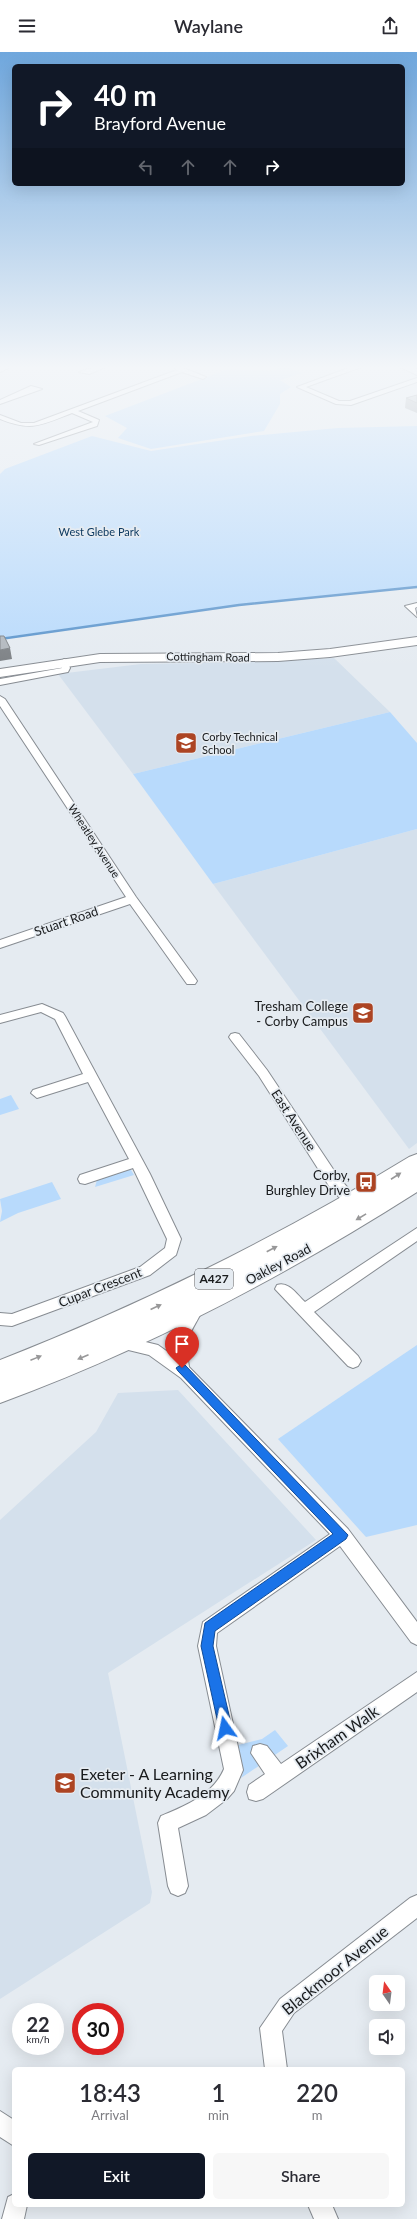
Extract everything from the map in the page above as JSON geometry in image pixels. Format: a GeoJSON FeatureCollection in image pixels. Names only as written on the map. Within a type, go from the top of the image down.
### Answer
{"type":"FeatureCollection","features":[{"type":"Feature","properties":{"kind":"highway","name":"Oakley Road"},"geometry":{"type":"LineString","coordinates":[[0,1372],[128,1320],[201,1285],[289,1240],[353,1203],[417,1162]]}},
{"type":"Feature","properties":{"kind":"highway","name":"Oakley Road"},"geometry":{"type":"LineString","coordinates":[[0,1391],[119,1342],[198,1306],[299,1253],[364,1215],[417,1181]]}},
{"type":"Feature","properties":{"kind":"street"},"geometry":{"type":"LineString","coordinates":[[410,603],[417,615]]}},
{"type":"Feature","properties":{"kind":"street","name":"Cottingham Road"},"geometry":{"type":"LineString","coordinates":[[0,673],[64,662],[129,656],[278,657],[330,653],[417,641]]}},
{"type":"Feature","properties":{"kind":"street"},"geometry":{"type":"LineString","coordinates":[[0,682],[65,670],[66,668],[64,662]]}},
{"type":"Feature","properties":{"kind":"street","name":"Wheatley Avenue"},"geometry":{"type":"LineString","coordinates":[[0,699],[132,899],[191,981]]}},
{"type":"Feature","properties":{"kind":"street","name":"Stuart Road"},"geometry":{"type":"LineString","coordinates":[[0,944],[132,899]]}},
{"type":"Feature","properties":{"kind":"street","name":"Cupar Crescent"},"geometry":{"type":"LineString","coordinates":[[0,1019],[42,1008],[54,1012],[59,1016],[136,1162],[174,1239],[171,1251],[145,1271],[12,1320],[0,1319]]}},
{"type":"Feature","properties":{"kind":"street","name":"East Avenue"},"geometry":{"type":"LineString","coordinates":[[235,1037],[263,1073],[334,1182],[353,1203]]}},
{"type":"Feature","properties":{"kind":"street"},"geometry":{"type":"LineString","coordinates":[[37,1094],[91,1076]]}},
{"type":"Feature","properties":{"kind":"street"},"geometry":{"type":"LineString","coordinates":[[85,1179],[136,1162]]}},
{"type":"Feature","properties":{"kind":"street"},"geometry":{"type":"LineString","coordinates":[[304,1311],[417,1234]]}},
{"type":"Feature","properties":{"kind":"street","name":"Oakley Road"},"geometry":{"type":"LineString","coordinates":[[282,1289],[354,1361]]}},
{"type":"Feature","properties":{"kind":"street"},"geometry":{"type":"LineString","coordinates":[[182,1368],[178,1346],[179,1337],[198,1306]]}},
{"type":"Feature","properties":{"kind":"street"},"geometry":{"type":"LineString","coordinates":[[119,1342],[153,1350],[182,1368],[342,1535],[414,1627]]}},
{"type":"Feature","properties":{"kind":"street"},"geometry":{"type":"LineString","coordinates":[[178,1886],[168,1823],[192,1812],[213,1798],[226,1786],[234,1770],[207,1646],[209,1628],[342,1535]]}},
{"type":"Feature","properties":{"kind":"street","name":"Brixham Walk"},"geometry":{"type":"LineString","coordinates":[[256,1792],[417,1681]]}},
{"type":"Feature","properties":{"kind":"street"},"geometry":{"type":"LineString","coordinates":[[260,1753],[279,1777]]}},
{"type":"Feature","properties":{"kind":"street","name":"Blackmoor Avenue"},"geometry":{"type":"LineString","coordinates":[[276,2067],[271,2028],[287,2006],[417,1905]]}},
{"type":"Feature","properties":{"kind":"street"},"geometry":{"type":"LineString","coordinates":[[0,2122],[12,2133]]}},
{"type":"Feature","properties":{"kind":"street"},"geometry":{"type":"LineString","coordinates":[[13,2219],[16,2207]]}},
{"type":"Feature","properties":{"kind":"street"},"geometry":{"type":"LineString","coordinates":[[320,2207],[327,2219]]}},
{"type":"Feature","properties":{"kind":"shaded area","name":"Corby Technical School"},"geometry":{"type":"Polygon","coordinates":[[[334,658],[390,712],[133,774],[58,674],[141,664],[260,662],[334,658]]]}},
{"type":"Feature","properties":{"kind":"shaded area","name":"Tresham College - Corby Campus"},"geometry":{"type":"Polygon","coordinates":[[[417,829],[417,1143],[409,1149],[213,884],[417,829]]]}},
{"type":"Feature","properties":{"kind":"shaded area","name":"Exeter - A Learning Community Academy"},"geometry":{"type":"Polygon","coordinates":[[[178,1390],[316,1540],[108,1673],[152,1892],[150,1903],[0,1999],[0,1520],[96,1432],[118,1393],[178,1390]]]}},
{"type":"Feature","properties":{"kind":"green space","name":"West Glebe Park"},"geometry":{"type":"Polygon","coordinates":[[[10,467],[417,467],[417,587],[239,605],[0,638],[0,474],[5,469],[10,467]]]}},
{"type":"Feature","properties":{"kind":"green space"},"geometry":{"type":"Polygon","coordinates":[[[390,712],[417,743],[417,829],[213,884],[133,774],[390,712]]]}},
{"type":"Feature","properties":{"kind":"green space"},"geometry":{"type":"Polygon","coordinates":[[[11,1095],[19,1109],[0,1115],[0,1099],[11,1095]]]}},
{"type":"Feature","properties":{"kind":"green space"},"geometry":{"type":"Polygon","coordinates":[[[125,1170],[131,1170],[134,1175],[95,1187],[97,1180],[100,1178],[125,1170]]]}},
{"type":"Feature","properties":{"kind":"green space"},"geometry":{"type":"Polygon","coordinates":[[[52,1182],[61,1199],[18,1213],[0,1222],[2,1211],[0,1199],[52,1182]]]}},
{"type":"Feature","properties":{"kind":"green space"},"geometry":{"type":"Polygon","coordinates":[[[417,1345],[417,1525],[366,1537],[278,1439],[417,1345]]]}},
{"type":"Feature","properties":{"kind":"green space"},"geometry":{"type":"Polygon","coordinates":[[[275,1730],[288,1746],[241,1778],[243,1773],[238,1745],[262,1739],[275,1730]]]}},
{"type":"Feature","properties":{"kind":"building"},"geometry":{"type":"Polygon","coordinates":[[[0,636],[4,636],[10,648],[0,650],[0,636]]]}},
{"type":"Feature","properties":{"kind":"waterway"},"geometry":{"type":"LineString","coordinates":[[0,639],[239,605],[417,587]]}},
{"type":"Feature","properties":{"kind":"place","name":"Corby Technical School"},"geometry":{"type":"Point","coordinates":[186,743]}},
{"type":"Feature","properties":{"kind":"place","name":"Tresham College - Corby Campus"},"geometry":{"type":"Point","coordinates":[363,1013]}},
{"type":"Feature","properties":{"kind":"place","name":"Corby, Burghley Drive"},"geometry":{"type":"Point","coordinates":[366,1182]}},
{"type":"Feature","properties":{"kind":"place","name":"Exeter - A Learning Community Academy"},"geometry":{"type":"Point","coordinates":[65,1783]}},
{"type":"Feature","properties":{"kind":"route"},"geometry":{"type":"LineString","coordinates":[[182,1368],[342,1535],[209,1628],[207,1646],[225,1728]]}}]}
